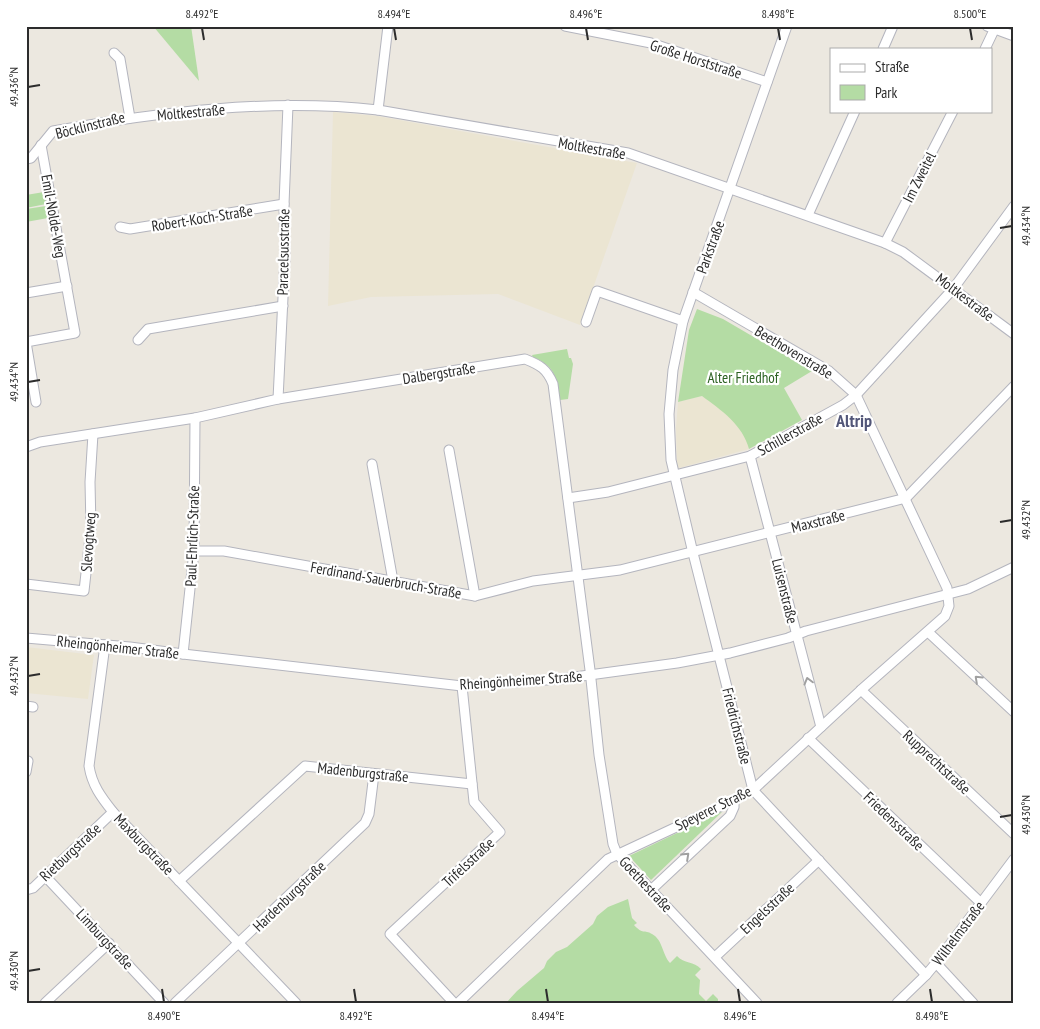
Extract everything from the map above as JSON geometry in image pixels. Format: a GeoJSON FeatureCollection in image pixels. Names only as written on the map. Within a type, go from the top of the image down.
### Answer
{"type":"FeatureCollection","features":[{"type":"Feature","properties":{"kind":"street"},"geometry":{"type":"LineString","coordinates":[[378,110],[388,26]]}},
{"type":"Feature","properties":{"kind":"street","name":"Große Horststraße"},"geometry":{"type":"LineString","coordinates":[[565,26],[651,43],[767,82]]}},
{"type":"Feature","properties":{"kind":"street","name":"Parkstraße"},"geometry":{"type":"LineString","coordinates":[[673,475],[670,414],[673,370],[683,321],[787,26]]}},
{"type":"Feature","properties":{"kind":"street"},"geometry":{"type":"LineString","coordinates":[[883,48],[893,26]]}},
{"type":"Feature","properties":{"kind":"street"},"geometry":{"type":"LineString","coordinates":[[985,48],[991,27],[1014,36]]}},
{"type":"Feature","properties":{"kind":"street","name":"Böcklinstraße"},"geometry":{"type":"LineString","coordinates":[[26,158],[31,158],[53,131],[130,118],[120,59],[114,53]]}},
{"type":"Feature","properties":{"kind":"street","name":"Moltkestraße"},"geometry":{"type":"LineString","coordinates":[[130,118],[288,105],[344,106],[378,110],[628,154],[885,243],[903,252],[1014,334]]}},
{"type":"Feature","properties":{"kind":"street","name":"Paracelsusstraße"},"geometry":{"type":"LineString","coordinates":[[278,399],[285,257],[284,204],[288,105]]}},
{"type":"Feature","properties":{"kind":"street"},"geometry":{"type":"LineString","coordinates":[[808,215],[855,112]]}},
{"type":"Feature","properties":{"kind":"street","name":"Im Zweitel"},"geometry":{"type":"LineString","coordinates":[[885,243],[952,112]]}},
{"type":"Feature","properties":{"kind":"street","name":"Emil-Nolde-Weg"},"geometry":{"type":"LineString","coordinates":[[36,402],[26,342],[75,332],[41,145]]}},
{"type":"Feature","properties":{"kind":"street","name":"Robert-Koch-Straße"},"geometry":{"type":"LineString","coordinates":[[120,227],[130,229],[284,204]]}},
{"type":"Feature","properties":{"kind":"street","name":"Schillerstraße"},"geometry":{"type":"LineString","coordinates":[[568,498],[608,492],[750,456],[843,405],[856,394],[954,288],[1014,206]]}},
{"type":"Feature","properties":{"kind":"street"},"geometry":{"type":"LineString","coordinates":[[26,293],[67,286]]}},
{"type":"Feature","properties":{"kind":"street"},"geometry":{"type":"LineString","coordinates":[[586,322],[597,291],[683,321]]}},
{"type":"Feature","properties":{"kind":"street","name":"Beethovenstraße"},"geometry":{"type":"LineString","coordinates":[[693,292],[829,371],[856,394],[948,588],[949,595]]}},
{"type":"Feature","properties":{"kind":"street"},"geometry":{"type":"LineString","coordinates":[[138,340],[148,329],[282,306]]}},
{"type":"Feature","properties":{"kind":"street","name":"Dalbergstraße"},"geometry":{"type":"LineString","coordinates":[[26,447],[40,442],[195,418],[278,399],[525,359],[541,365],[548,373],[553,384],[590,675]]}},
{"type":"Feature","properties":{"kind":"street"},"geometry":{"type":"LineString","coordinates":[[906,498],[1014,386]]}},
{"type":"Feature","properties":{"kind":"street","name":"Paul-Ehrlich-Straße"},"geometry":{"type":"LineString","coordinates":[[184,654],[194,551],[195,418]]}},
{"type":"Feature","properties":{"kind":"street","name":"Slevogtweg"},"geometry":{"type":"LineString","coordinates":[[26,584],[84,591],[91,528],[90,482],[93,434]]}},
{"type":"Feature","properties":{"kind":"street"},"geometry":{"type":"LineString","coordinates":[[449,450],[475,596]]}},
{"type":"Feature","properties":{"kind":"street","name":"Luisenstraße"},"geometry":{"type":"LineString","coordinates":[[750,456],[821,727]]}},
{"type":"Feature","properties":{"kind":"street"},"geometry":{"type":"LineString","coordinates":[[372,464],[393,581]]}},
{"type":"Feature","properties":{"kind":"street","name":"Friedrichstraße"},"geometry":{"type":"LineString","coordinates":[[673,475],[753,790],[926,975]]}},
{"type":"Feature","properties":{"kind":"street","name":"Maxstraße"},"geometry":{"type":"LineString","coordinates":[[578,575],[620,570],[693,553],[906,498]]}},
{"type":"Feature","properties":{"kind":"street","name":"Ferdinand-Sauerbruch-Straße"},"geometry":{"type":"LineString","coordinates":[[194,551],[224,551],[475,596],[533,581],[578,575]]}},
{"type":"Feature","properties":{"kind":"street","name":"Rheingönheimer Straße"},"geometry":{"type":"LineString","coordinates":[[26,638],[130,646],[462,686],[590,675],[677,663],[730,653],[806,630],[949,595],[986,582],[1014,567]]}},
{"type":"Feature","properties":{"kind":"street","name":"Speyerer Straße"},"geometry":{"type":"LineString","coordinates":[[456,1003],[601,866],[617,854],[753,790],[808,738],[945,616],[949,606],[949,595]]}},
{"type":"Feature","properties":{"kind":"street"},"geometry":{"type":"LineString","coordinates":[[928,632],[1014,712]]}},
{"type":"Feature","properties":{"kind":"street","name":"Maxburgstraße"},"geometry":{"type":"LineString","coordinates":[[105,645],[89,766],[99,796],[296,1003]]}},
{"type":"Feature","properties":{"kind":"street","name":"Goethestraße"},"geometry":{"type":"LineString","coordinates":[[590,675],[609,826],[612,844],[617,854],[758,1003]]}},
{"type":"Feature","properties":{"kind":"street","name":"Trifelsstraße"},"geometry":{"type":"LineString","coordinates":[[456,1003],[390,934],[500,832],[474,802],[462,686]]}},
{"type":"Feature","properties":{"kind":"street","name":"Rupprechtstraße"},"geometry":{"type":"LineString","coordinates":[[861,690],[1014,834]]}},
{"type":"Feature","properties":{"kind":"street","name":"Friedensstraße"},"geometry":{"type":"LineString","coordinates":[[808,738],[981,903]]}},
{"type":"Feature","properties":{"kind":"street"},"geometry":{"type":"LineString","coordinates":[[26,772],[28,761]]}},
{"type":"Feature","properties":{"kind":"street","name":"Madenburgstraße"},"geometry":{"type":"LineString","coordinates":[[179,881],[305,766],[472,784]]}},
{"type":"Feature","properties":{"kind":"street","name":"Hardenburgstraße"},"geometry":{"type":"LineString","coordinates":[[175,1003],[365,822],[369,814],[374,774]]}},
{"type":"Feature","properties":{"kind":"street"},"geometry":{"type":"LineString","coordinates":[[651,890],[730,816],[734,807],[734,800]]}},
{"type":"Feature","properties":{"kind":"street","name":"Rietburgstraße"},"geometry":{"type":"LineString","coordinates":[[26,890],[33,888],[113,812]]}},
{"type":"Feature","properties":{"kind":"street","name":"Wilhelmstraße"},"geometry":{"type":"LineString","coordinates":[[897,1003],[936,963],[1014,859]]}},
{"type":"Feature","properties":{"kind":"street","name":"Engelsstraße"},"geometry":{"type":"LineString","coordinates":[[715,957],[818,860]]}},
{"type":"Feature","properties":{"kind":"street","name":"Limburgstraße"},"geometry":{"type":"LineString","coordinates":[[45,876],[164,1003]]}},
{"type":"Feature","properties":{"kind":"street"},"geometry":{"type":"LineString","coordinates":[[45,1003],[109,943]]}},
{"type":"Feature","properties":{"kind":"street"},"geometry":{"type":"LineString","coordinates":[[936,963],[973,1003]]}},
{"type":"Feature","properties":{"kind":"shaded area"},"geometry":{"type":"Polygon","coordinates":[[[333,112],[377,116],[637,163],[580,325],[498,294],[371,297],[328,306],[333,112]]]}},
{"type":"Feature","properties":{"kind":"shaded area"},"geometry":{"type":"Polygon","coordinates":[[[702,396],[727,413],[747,439],[749,449],[679,468],[677,467],[676,428],[678,402],[702,396]]]}},
{"type":"Feature","properties":{"kind":"shaded area"},"geometry":{"type":"Polygon","coordinates":[[[26,647],[94,655],[88,699],[26,693],[26,647]]]}},
{"type":"Feature","properties":{"kind":"green space"},"geometry":{"type":"Polygon","coordinates":[[[153,26],[191,26],[199,81],[153,26]]]}},
{"type":"Feature","properties":{"kind":"green space"},"geometry":{"type":"Polygon","coordinates":[[[44,192],[46,204],[26,208],[26,195],[44,192]]]}},
{"type":"Feature","properties":{"kind":"green space"},"geometry":{"type":"Polygon","coordinates":[[[46,206],[48,218],[26,222],[26,209],[46,206]]]}},
{"type":"Feature","properties":{"kind":"green space","name":"Alter Friedhof"},"geometry":{"type":"Polygon","coordinates":[[[697,309],[723,319],[812,371],[784,388],[802,420],[749,449],[737,425],[702,396],[678,402],[689,330],[697,309]]]}},
{"type":"Feature","properties":{"kind":"green space"},"geometry":{"type":"Polygon","coordinates":[[[567,349],[573,364],[568,399],[560,400],[554,374],[546,364],[532,355],[567,349]]]}},
{"type":"Feature","properties":{"kind":"green space"},"geometry":{"type":"Polygon","coordinates":[[[723,811],[651,880],[629,856],[723,811]]]}},
{"type":"Feature","properties":{"kind":"green space"},"geometry":{"type":"Polygon","coordinates":[[[628,899],[632,918],[637,923],[634,925],[639,930],[656,937],[670,963],[677,956],[701,969],[695,975],[700,980],[699,994],[706,1001],[713,994],[718,999],[718,1003],[506,1003],[544,968],[547,961],[556,952],[567,947],[593,924],[597,916],[608,907],[628,899]]]}},
{"type":"Feature","properties":{"kind":"district","name":"Altrip"},"geometry":{"type":"Point","coordinates":[854,420]}}]}
